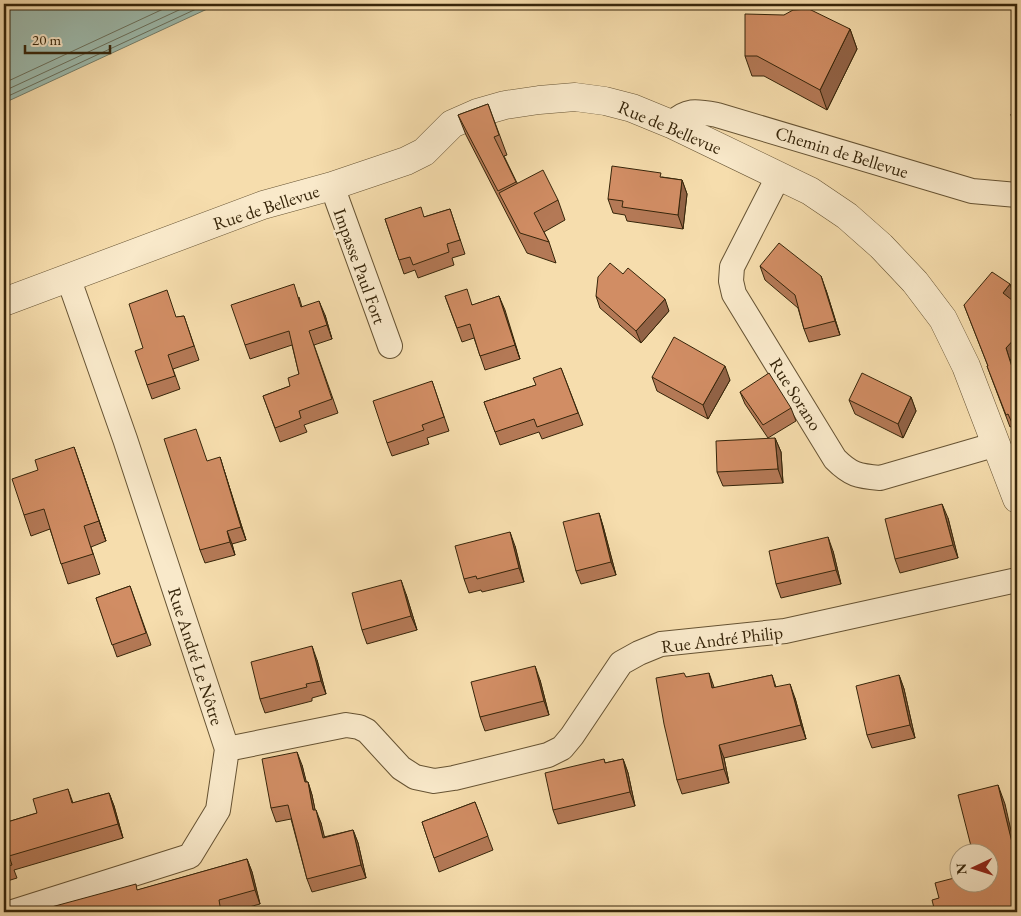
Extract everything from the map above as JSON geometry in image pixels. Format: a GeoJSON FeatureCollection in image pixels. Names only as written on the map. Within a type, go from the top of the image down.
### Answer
{"type":"FeatureCollection","features":[{"type":"Feature","properties":{"kind":"street","name":"Rue de Bellevue"},"geometry":{"type":"LineString","coordinates":[[4,302],[263,205],[332,186],[406,161],[424,152],[452,124],[477,113],[539,100],[575,97],[605,101],[632,108],[670,124],[810,191],[847,216],[881,246],[915,282],[943,319],[966,366],[1017,499]]}},
{"type":"Feature","properties":{"kind":"street","name":"Chemin de Bellevue"},"geometry":{"type":"LineString","coordinates":[[670,124],[681,114],[690,112],[717,115],[972,191],[1017,195]]}},
{"type":"Feature","properties":{"kind":"street","name":"Rue Sorano"},"geometry":{"type":"LineString","coordinates":[[779,176],[732,266],[731,282],[734,294],[835,459],[847,470],[861,476],[880,478],[997,444]]}},
{"type":"Feature","properties":{"kind":"street","name":"Impasse Paul Fort"},"geometry":{"type":"LineString","coordinates":[[332,186],[390,346]]}},
{"type":"Feature","properties":{"kind":"street","name":"Rue André Le Nôtre"},"geometry":{"type":"LineString","coordinates":[[13,912],[190,856],[218,810],[227,749],[125,439],[68,278]]}},
{"type":"Feature","properties":{"kind":"street","name":"Rue André Philip"},"geometry":{"type":"LineString","coordinates":[[227,749],[346,726],[359,727],[367,731],[401,768],[415,777],[434,781],[454,778],[548,755],[562,748],[621,663],[661,644],[784,631],[1017,580]]}},
{"type":"Feature","properties":{"kind":"water"},"geometry":{"type":"Polygon","coordinates":[[[4,4],[218,4],[4,103],[4,4]]]}},
{"type":"Feature","properties":{"kind":"building"},"geometry":{"type":"Polygon","coordinates":[[[809,9],[850,29],[820,90],[757,56],[745,56],[745,14],[784,15],[793,10],[809,9]]]}},
{"type":"Feature","properties":{"kind":"building"},"geometry":{"type":"Polygon","coordinates":[[[1017,99],[1017,118],[1011,115],[1017,99]]]}},
{"type":"Feature","properties":{"kind":"building"},"geometry":{"type":"Polygon","coordinates":[[[488,104],[499,135],[494,137],[516,182],[498,191],[458,115],[488,104]]]}},
{"type":"Feature","properties":{"kind":"building"},"geometry":{"type":"Polygon","coordinates":[[[612,166],[661,173],[660,177],[682,180],[678,215],[622,207],[623,201],[608,199],[612,166]]]}},
{"type":"Feature","properties":{"kind":"building"},"geometry":{"type":"Polygon","coordinates":[[[543,170],[558,200],[534,213],[549,242],[520,233],[499,193],[543,170]]]}},
{"type":"Feature","properties":{"kind":"building"},"geometry":{"type":"Polygon","coordinates":[[[421,207],[424,217],[450,209],[460,240],[447,244],[449,252],[413,265],[410,257],[399,260],[385,219],[421,207]]]}},
{"type":"Feature","properties":{"kind":"building"},"geometry":{"type":"Polygon","coordinates":[[[779,243],[821,276],[835,321],[804,329],[795,295],[760,266],[779,243]]]}},
{"type":"Feature","properties":{"kind":"building"},"geometry":{"type":"Polygon","coordinates":[[[610,263],[623,274],[628,268],[665,299],[636,331],[596,296],[598,277],[610,263]]]}},
{"type":"Feature","properties":{"kind":"building"},"geometry":{"type":"Polygon","coordinates":[[[992,272],[1010,284],[1003,293],[1017,304],[1017,336],[1006,348],[1017,383],[1017,423],[1013,425],[1008,414],[1006,415],[964,305],[992,272]]]}},
{"type":"Feature","properties":{"kind":"building"},"geometry":{"type":"Polygon","coordinates":[[[294,284],[301,307],[319,301],[327,325],[309,331],[332,399],[299,411],[301,418],[275,428],[263,396],[290,386],[288,378],[299,374],[289,331],[245,345],[231,305],[294,284]]]}},
{"type":"Feature","properties":{"kind":"building"},"geometry":{"type":"Polygon","coordinates":[[[467,289],[472,305],[499,296],[515,345],[480,356],[470,324],[457,328],[445,296],[467,289]]]}},
{"type":"Feature","properties":{"kind":"building"},"geometry":{"type":"Polygon","coordinates":[[[167,290],[176,317],[184,316],[194,346],[168,355],[175,376],[147,385],[135,351],[143,348],[129,304],[167,290]]]}},
{"type":"Feature","properties":{"kind":"building"},"geometry":{"type":"Polygon","coordinates":[[[674,337],[725,366],[703,405],[652,377],[674,337]]]}},
{"type":"Feature","properties":{"kind":"building"},"geometry":{"type":"Polygon","coordinates":[[[561,368],[578,413],[537,427],[534,419],[495,432],[484,402],[536,385],[533,378],[561,368]]]}},
{"type":"Feature","properties":{"kind":"building"},"geometry":{"type":"Polygon","coordinates":[[[769,373],[791,408],[763,425],[740,392],[769,373]]]}},
{"type":"Feature","properties":{"kind":"building"},"geometry":{"type":"Polygon","coordinates":[[[862,373],[911,397],[898,424],[849,400],[862,373]]]}},
{"type":"Feature","properties":{"kind":"building"},"geometry":{"type":"Polygon","coordinates":[[[432,381],[444,417],[422,425],[424,430],[387,443],[373,401],[432,381]]]}},
{"type":"Feature","properties":{"kind":"building"},"geometry":{"type":"Polygon","coordinates":[[[196,429],[207,461],[220,457],[241,527],[227,531],[230,542],[200,550],[164,439],[196,429]]]}},
{"type":"Feature","properties":{"kind":"building"},"geometry":{"type":"Polygon","coordinates":[[[775,438],[778,469],[717,472],[716,441],[775,438]]]}},
{"type":"Feature","properties":{"kind":"building"},"geometry":{"type":"Polygon","coordinates":[[[74,447],[99,521],[84,526],[93,554],[61,564],[44,509],[24,515],[12,479],[38,470],[35,460],[74,447]]]}},
{"type":"Feature","properties":{"kind":"building"},"geometry":{"type":"Polygon","coordinates":[[[942,504],[953,545],[895,559],[885,519],[942,504]]]}},
{"type":"Feature","properties":{"kind":"building"},"geometry":{"type":"Polygon","coordinates":[[[599,513],[611,562],[576,571],[563,522],[599,513]]]}},
{"type":"Feature","properties":{"kind":"building"},"geometry":{"type":"Polygon","coordinates":[[[510,532],[519,568],[477,579],[476,576],[464,579],[455,546],[510,532]]]}},
{"type":"Feature","properties":{"kind":"building"},"geometry":{"type":"Polygon","coordinates":[[[828,537],[836,570],[776,584],[769,551],[828,537]]]}},
{"type":"Feature","properties":{"kind":"building"},"geometry":{"type":"Polygon","coordinates":[[[401,580],[411,616],[362,630],[352,593],[401,580]]]}},
{"type":"Feature","properties":{"kind":"building"},"geometry":{"type":"Polygon","coordinates":[[[130,586],[146,633],[112,645],[96,598],[130,586]]]}},
{"type":"Feature","properties":{"kind":"building"},"geometry":{"type":"Polygon","coordinates":[[[312,646],[321,681],[306,684],[307,687],[260,699],[251,662],[312,646]]]}},
{"type":"Feature","properties":{"kind":"building"},"geometry":{"type":"Polygon","coordinates":[[[535,666],[544,701],[480,717],[471,682],[535,666]]]}},
{"type":"Feature","properties":{"kind":"building"},"geometry":{"type":"Polygon","coordinates":[[[684,673],[686,677],[709,673],[712,688],[772,675],[775,687],[790,684],[801,725],[719,745],[724,769],[677,780],[656,678],[684,673]]]}},
{"type":"Feature","properties":{"kind":"building"},"geometry":{"type":"Polygon","coordinates":[[[899,675],[910,725],[867,735],[856,686],[899,675]]]}},
{"type":"Feature","properties":{"kind":"building"},"geometry":{"type":"Polygon","coordinates":[[[297,752],[305,782],[308,782],[313,810],[316,810],[323,838],[353,830],[361,865],[307,879],[288,805],[271,808],[262,759],[297,752]]]}},
{"type":"Feature","properties":{"kind":"building"},"geometry":{"type":"Polygon","coordinates":[[[604,759],[605,763],[623,759],[630,792],[553,810],[545,773],[604,759]]]}},
{"type":"Feature","properties":{"kind":"building"},"geometry":{"type":"Polygon","coordinates":[[[998,785],[1017,863],[1017,912],[935,912],[932,900],[939,898],[935,883],[948,880],[948,894],[998,894],[998,844],[970,844],[958,795],[998,785]]]}},
{"type":"Feature","properties":{"kind":"building"},"geometry":{"type":"Polygon","coordinates":[[[68,789],[72,803],[109,793],[118,824],[9,856],[12,865],[4,867],[4,823],[37,813],[33,799],[68,789]]]}},
{"type":"Feature","properties":{"kind":"building"},"geometry":{"type":"Polygon","coordinates":[[[475,802],[488,836],[434,858],[422,822],[475,802]]]}},
{"type":"Feature","properties":{"kind":"building"},"geometry":{"type":"Polygon","coordinates":[[[247,859],[255,890],[219,900],[221,912],[33,912],[136,884],[137,890],[247,859]]]}}]}
